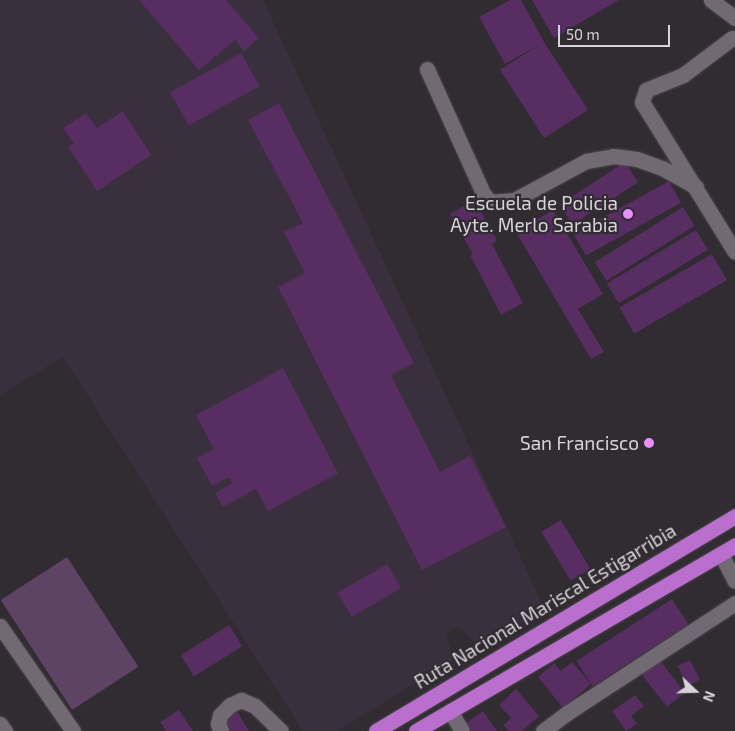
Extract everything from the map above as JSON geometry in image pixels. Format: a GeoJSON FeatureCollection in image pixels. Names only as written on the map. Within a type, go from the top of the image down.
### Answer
{"type":"FeatureCollection","features":[{"type":"Feature","properties":{"kind":"highway","name":"Ruta Nacional Mariscal Estigarribia"},"geometry":{"type":"LineString","coordinates":[[376,731],[735,516]]}},
{"type":"Feature","properties":{"kind":"highway"},"geometry":{"type":"LineString","coordinates":[[416,731],[735,545]]}},
{"type":"Feature","properties":{"kind":"street"},"geometry":{"type":"LineString","coordinates":[[717,2],[735,18]]}},
{"type":"Feature","properties":{"kind":"street"},"geometry":{"type":"LineString","coordinates":[[732,38],[683,75],[646,90],[642,102],[735,252]]}},
{"type":"Feature","properties":{"kind":"street"},"geometry":{"type":"LineString","coordinates":[[427,69],[484,195],[491,202],[514,200],[586,161],[613,156],[637,159],[662,168],[696,188]]}},
{"type":"Feature","properties":{"kind":"street"},"geometry":{"type":"LineString","coordinates":[[721,554],[735,581]]}},
{"type":"Feature","properties":{"kind":"street"},"geometry":{"type":"LineString","coordinates":[[543,731],[567,713],[735,604]]}},
{"type":"Feature","properties":{"kind":"street"},"geometry":{"type":"LineString","coordinates":[[0,626],[73,731]]}},
{"type":"Feature","properties":{"kind":"street"},"geometry":{"type":"LineString","coordinates":[[221,731],[218,724],[220,714],[230,705],[241,700],[255,706],[282,731]]}},
{"type":"Feature","properties":{"kind":"street"},"geometry":{"type":"LineString","coordinates":[[450,711],[462,731]]}},
{"type":"Feature","properties":{"kind":"street"},"geometry":{"type":"LineString","coordinates":[[0,724],[5,731]]}},
{"type":"Feature","properties":{"kind":"shaded area"},"geometry":{"type":"Polygon","coordinates":[[[0,0],[263,0],[545,610],[479,647],[458,626],[446,634],[453,660],[337,731],[303,731],[63,357],[0,395],[0,0]]]}},
{"type":"Feature","properties":{"kind":"shaded area"},"geometry":{"type":"Polygon","coordinates":[[[67,557],[138,667],[72,710],[1,600],[67,557]]]}},
{"type":"Feature","properties":{"kind":"building"},"geometry":{"type":"Polygon","coordinates":[[[139,0],[226,0],[259,38],[244,51],[235,40],[199,70],[139,0]]]}},
{"type":"Feature","properties":{"kind":"building"},"geometry":{"type":"Polygon","coordinates":[[[510,0],[521,0],[544,42],[588,110],[544,138],[500,70],[539,45],[505,64],[479,17],[510,0]]]}},
{"type":"Feature","properties":{"kind":"building"},"geometry":{"type":"Polygon","coordinates":[[[532,0],[619,0],[554,38],[532,0]]]}},
{"type":"Feature","properties":{"kind":"building"},"geometry":{"type":"Polygon","coordinates":[[[241,53],[259,86],[189,126],[170,92],[241,53]]]}},
{"type":"Feature","properties":{"kind":"building"},"geometry":{"type":"Polygon","coordinates":[[[279,103],[414,363],[391,375],[440,472],[470,456],[506,527],[422,570],[278,287],[305,273],[284,232],[303,223],[248,120],[279,103]]]}},
{"type":"Feature","properties":{"kind":"building"},"geometry":{"type":"Polygon","coordinates":[[[123,111],[151,155],[97,191],[68,147],[74,144],[63,128],[86,113],[97,128],[123,111]]]}},
{"type":"Feature","properties":{"kind":"building"},"geometry":{"type":"Polygon","coordinates":[[[625,162],[638,182],[573,225],[560,204],[625,162]]]}},
{"type":"Feature","properties":{"kind":"building"},"geometry":{"type":"Polygon","coordinates":[[[669,181],[681,203],[586,256],[574,234],[669,181]]]}},
{"type":"Feature","properties":{"kind":"building"},"geometry":{"type":"Polygon","coordinates":[[[474,200],[497,240],[492,244],[523,303],[501,315],[470,255],[473,254],[450,214],[474,200]]]}},
{"type":"Feature","properties":{"kind":"building"},"geometry":{"type":"Polygon","coordinates":[[[683,207],[695,226],[606,281],[595,262],[683,207]]]}},
{"type":"Feature","properties":{"kind":"building"},"geometry":{"type":"Polygon","coordinates":[[[553,210],[603,294],[578,309],[604,352],[591,359],[516,232],[553,210]]]}},
{"type":"Feature","properties":{"kind":"building"},"geometry":{"type":"Polygon","coordinates":[[[696,230],[708,250],[619,303],[607,284],[696,230]]]}},
{"type":"Feature","properties":{"kind":"building"},"geometry":{"type":"Polygon","coordinates":[[[712,254],[727,280],[634,333],[619,308],[712,254]]]}},
{"type":"Feature","properties":{"kind":"building"},"geometry":{"type":"Polygon","coordinates":[[[283,368],[338,473],[268,511],[256,489],[223,507],[215,493],[232,483],[229,477],[212,486],[197,458],[214,449],[196,415],[283,368]]]}},
{"type":"Feature","properties":{"kind":"building"},"geometry":{"type":"Polygon","coordinates":[[[561,520],[590,569],[571,581],[541,532],[561,520]]]}},
{"type":"Feature","properties":{"kind":"building"},"geometry":{"type":"Polygon","coordinates":[[[387,564],[401,588],[352,617],[338,592],[387,564]]]}},
{"type":"Feature","properties":{"kind":"building"},"geometry":{"type":"Polygon","coordinates":[[[672,599],[688,624],[593,686],[576,661],[672,599]]]}},
{"type":"Feature","properties":{"kind":"building"},"geometry":{"type":"Polygon","coordinates":[[[229,625],[242,646],[194,676],[181,655],[229,625]]]}},
{"type":"Feature","properties":{"kind":"building"},"geometry":{"type":"Polygon","coordinates":[[[658,658],[685,693],[667,707],[640,672],[658,658]]]}},
{"type":"Feature","properties":{"kind":"building"},"geometry":{"type":"Polygon","coordinates":[[[690,660],[700,680],[688,686],[678,666],[690,660]]]}},
{"type":"Feature","properties":{"kind":"building"},"geometry":{"type":"Polygon","coordinates":[[[572,662],[591,684],[563,708],[538,677],[554,663],[561,671],[572,662]]]}},
{"type":"Feature","properties":{"kind":"building"},"geometry":{"type":"Polygon","coordinates":[[[516,689],[539,716],[522,731],[509,731],[503,725],[511,718],[499,705],[516,689]]]}},
{"type":"Feature","properties":{"kind":"building"},"geometry":{"type":"Polygon","coordinates":[[[635,695],[644,706],[631,716],[637,724],[626,731],[612,711],[635,695]]]}},
{"type":"Feature","properties":{"kind":"building"},"geometry":{"type":"Polygon","coordinates":[[[235,708],[249,731],[228,731],[220,717],[235,708]]]}},
{"type":"Feature","properties":{"kind":"building"},"geometry":{"type":"Polygon","coordinates":[[[179,710],[193,731],[166,731],[160,722],[179,710]]]}},
{"type":"Feature","properties":{"kind":"building"},"geometry":{"type":"Polygon","coordinates":[[[483,711],[497,731],[472,731],[466,723],[483,711]]]}},
{"type":"Feature","properties":{"kind":"place","name":"Escuela de Policia Ayte. Merlo Sarabia"},"geometry":{"type":"Point","coordinates":[628,214]}},
{"type":"Feature","properties":{"kind":"place","name":"San Francisco"},"geometry":{"type":"Point","coordinates":[649,443]}}]}
